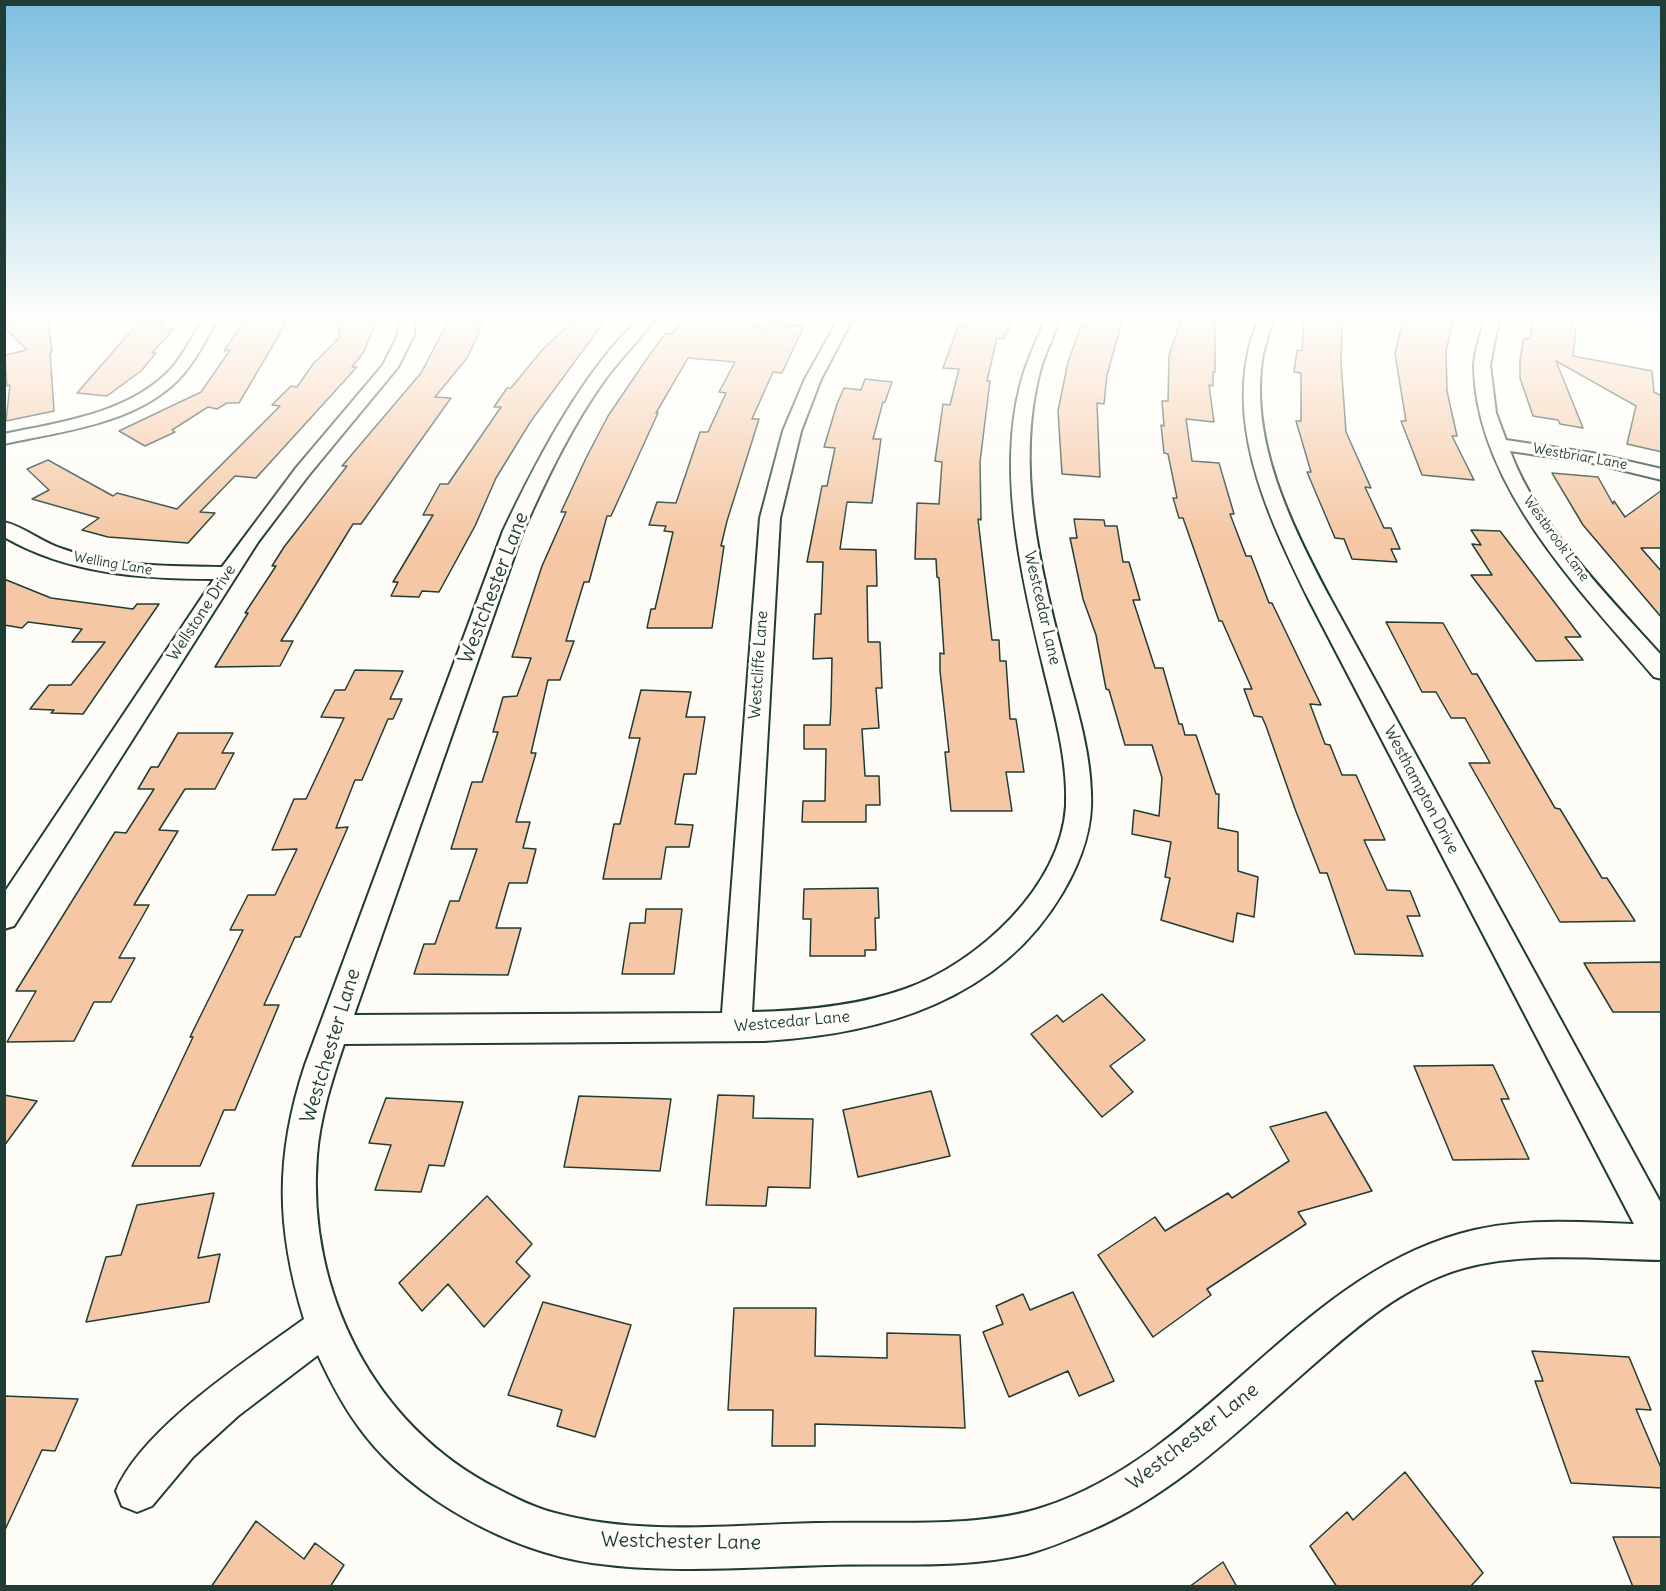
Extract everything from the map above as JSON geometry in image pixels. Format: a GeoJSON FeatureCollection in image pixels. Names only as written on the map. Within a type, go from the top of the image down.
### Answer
{"type":"FeatureCollection","features":[{"type":"Feature","properties":{"kind":"street"},"geometry":{"type":"LineString","coordinates":[[4,439],[105,414],[152,392]]}},
{"type":"Feature","properties":{"kind":"street","name":"Wellstone Drive"},"geometry":{"type":"LineString","coordinates":[[4,917],[228,573],[302,472],[369,392]]}},
{"type":"Feature","properties":{"kind":"street","name":"Westchester Lane"},"geometry":{"type":"LineString","coordinates":[[589,392],[550,455],[524,506],[506,550],[333,1030],[310,1101],[299,1169],[306,1260],[313,1295],[324,1328],[350,1382],[369,1410],[405,1450],[442,1480],[498,1512],[560,1536],[627,1544],[663,1546],[990,1540],[1018,1536],[1075,1517],[1128,1488],[1185,1448],[1356,1304],[1391,1281],[1428,1264],[1465,1250],[1501,1244],[1662,1241]]}},
{"type":"Feature","properties":{"kind":"street","name":"Westcliffe Lane"},"geometry":{"type":"LineString","coordinates":[[736,1027],[770,518],[784,456],[808,392]]}},
{"type":"Feature","properties":{"kind":"street","name":"Westcedar Lane"},"geometry":{"type":"LineString","coordinates":[[333,1030],[736,1027],[813,1023],[851,1018],[886,1010],[921,996],[984,959],[1012,936],[1040,904],[1064,866],[1074,839],[1079,781],[1067,713],[1030,559],[1023,513],[1020,463],[1028,392]]}},
{"type":"Feature","properties":{"kind":"street","name":"Westhampton Drive"},"geometry":{"type":"LineString","coordinates":[[1255,392],[1254,413],[1264,468],[1286,530],[1319,598],[1662,1241]]}},
{"type":"Feature","properties":{"kind":"street","name":"Westbrook Lane"},"geometry":{"type":"LineString","coordinates":[[1483,392],[1497,444],[1518,487],[1552,538],[1662,671]]}},
{"type":"Feature","properties":{"kind":"street","name":"Westbriar Lane"},"geometry":{"type":"LineString","coordinates":[[1497,444],[1592,458],[1662,475]]}},
{"type":"Feature","properties":{"kind":"street","name":"Welling Lane"},"geometry":{"type":"LineString","coordinates":[[4,528],[45,549],[103,564],[164,572],[228,573]]}},
{"type":"Feature","properties":{"kind":"street"},"geometry":{"type":"LineString","coordinates":[[137,1491],[167,1452],[199,1421],[324,1328]]}},
{"type":"Feature","properties":{"kind":"building"},"geometry":{"type":"Polygon","coordinates":[[[9,392],[53,392],[54,411],[6,421],[9,392]]]}},
{"type":"Feature","properties":{"kind":"building"},"geometry":{"type":"Polygon","coordinates":[[[78,392],[112,392],[107,396],[78,392]]]}},
{"type":"Feature","properties":{"kind":"building"},"geometry":{"type":"Polygon","coordinates":[[[200,392],[245,392],[239,403],[227,403],[217,409],[208,407],[172,430],[175,432],[145,446],[119,431],[200,392]]]}},
{"type":"Feature","properties":{"kind":"building"},"geometry":{"type":"Polygon","coordinates":[[[285,392],[334,392],[256,478],[235,476],[200,512],[215,513],[188,543],[108,537],[82,530],[99,518],[32,499],[49,490],[27,469],[48,460],[113,496],[117,493],[177,509],[280,406],[272,405],[285,392]]]}},
{"type":"Feature","properties":{"kind":"building"},"geometry":{"type":"Polygon","coordinates":[[[405,392],[439,392],[435,397],[451,398],[361,524],[353,524],[281,641],[293,641],[280,666],[215,667],[248,613],[245,613],[276,566],[272,566],[284,547],[347,466],[342,466],[405,392]]]}},
{"type":"Feature","properties":{"kind":"building"},"geometry":{"type":"Polygon","coordinates":[[[504,392],[552,392],[531,421],[496,478],[475,526],[439,592],[422,591],[419,597],[391,596],[398,582],[393,582],[433,515],[423,515],[440,484],[448,484],[501,407],[494,407],[504,392]]]}},
{"type":"Feature","properties":{"kind":"building"},"geometry":{"type":"Polygon","coordinates":[[[624,392],[668,392],[656,413],[658,413],[611,516],[607,516],[589,582],[584,582],[566,641],[574,641],[560,680],[548,680],[531,753],[536,753],[516,822],[530,822],[523,848],[536,849],[527,883],[509,883],[496,928],[521,928],[508,975],[414,974],[424,944],[435,944],[450,901],[459,901],[477,849],[451,849],[472,782],[482,782],[498,732],[493,732],[503,697],[517,696],[531,658],[512,657],[542,566],[566,512],[561,512],[608,416],[624,392]]]}},
{"type":"Feature","properties":{"kind":"building"},"geometry":{"type":"Polygon","coordinates":[[[721,392],[764,392],[752,419],[759,419],[721,546],[724,546],[712,628],[647,628],[651,609],[655,609],[673,532],[664,531],[666,526],[649,525],[657,502],[676,503],[700,432],[708,432],[726,393],[721,392]]]}},
{"type":"Feature","properties":{"kind":"building"},"geometry":{"type":"Polygon","coordinates":[[[842,392],[888,392],[883,402],[873,439],[881,439],[872,503],[847,502],[840,549],[876,550],[877,586],[867,586],[868,642],[880,642],[882,688],[876,688],[879,728],[862,729],[865,776],[879,776],[880,805],[866,805],[866,822],[802,822],[803,801],[825,801],[826,749],[804,749],[804,725],[830,725],[832,658],[813,659],[815,614],[821,614],[823,562],[807,562],[822,486],[827,486],[835,448],[824,447],[842,392]]]}},
{"type":"Feature","properties":{"kind":"building"},"geometry":{"type":"Polygon","coordinates":[[[953,392],[989,392],[980,462],[981,520],[978,519],[992,640],[999,640],[1000,661],[1006,661],[1010,719],[1016,719],[1024,772],[1006,772],[1012,811],[951,811],[945,752],[949,752],[940,671],[940,653],[944,654],[939,578],[937,577],[936,559],[915,559],[917,503],[939,504],[942,462],[935,461],[943,404],[950,405],[953,392]]]}},
{"type":"Feature","properties":{"kind":"building"},"geometry":{"type":"Polygon","coordinates":[[[1062,392],[1105,392],[1104,404],[1097,403],[1100,477],[1062,474],[1058,411],[1062,392]]]}},
{"type":"Feature","properties":{"kind":"building"},"geometry":{"type":"Polygon","coordinates":[[[1168,392],[1210,392],[1214,422],[1186,419],[1192,461],[1219,463],[1234,514],[1230,514],[1246,556],[1251,556],[1269,603],[1272,603],[1321,705],[1310,704],[1325,744],[1330,745],[1342,775],[1356,775],[1385,840],[1364,840],[1387,890],[1410,891],[1420,916],[1407,916],[1423,956],[1355,954],[1327,873],[1320,873],[1266,726],[1262,717],[1254,716],[1244,689],[1252,689],[1222,621],[1219,621],[1183,518],[1179,518],[1173,498],[1177,498],[1168,454],[1164,453],[1161,425],[1164,426],[1162,401],[1168,401],[1168,392]]]}},
{"type":"Feature","properties":{"kind":"building"},"geometry":{"type":"Polygon","coordinates":[[[1301,392],[1343,392],[1346,432],[1371,488],[1365,487],[1384,528],[1391,528],[1400,549],[1391,549],[1397,562],[1352,559],[1344,539],[1335,538],[1307,472],[1311,472],[1296,421],[1301,421],[1301,392]]]}},
{"type":"Feature","properties":{"kind":"building"},"geometry":{"type":"Polygon","coordinates":[[[1401,392],[1447,392],[1457,436],[1452,436],[1474,480],[1422,475],[1401,421],[1406,421],[1401,392]]]}},
{"type":"Feature","properties":{"kind":"building"},"geometry":{"type":"Polygon","coordinates":[[[1525,392],[1569,392],[1583,428],[1560,424],[1558,420],[1533,416],[1525,392]]]}},
{"type":"Feature","properties":{"kind":"building"},"geometry":{"type":"Polygon","coordinates":[[[1612,392],[1654,392],[1662,396],[1662,452],[1627,444],[1636,406],[1612,392]]]}},
{"type":"Feature","properties":{"kind":"building"},"geometry":{"type":"Polygon","coordinates":[[[1552,473],[1598,477],[1613,504],[1614,501],[1625,517],[1662,490],[1662,548],[1641,548],[1662,572],[1662,618],[1583,525],[1552,473]]]}},
{"type":"Feature","properties":{"kind":"building"},"geometry":{"type":"Polygon","coordinates":[[[1074,519],[1104,520],[1105,526],[1117,526],[1123,562],[1129,562],[1140,600],[1133,600],[1155,668],[1163,668],[1179,724],[1182,724],[1185,735],[1196,735],[1216,794],[1219,794],[1218,828],[1238,832],[1238,871],[1258,877],[1254,917],[1237,913],[1233,942],[1161,920],[1170,878],[1165,877],[1171,842],[1132,834],[1134,810],[1159,816],[1162,778],[1152,745],[1125,745],[1109,690],[1106,689],[1096,635],[1083,599],[1070,538],[1077,538],[1074,519]]]}},
{"type":"Feature","properties":{"kind":"building"},"geometry":{"type":"Polygon","coordinates":[[[1471,530],[1500,531],[1581,637],[1565,637],[1583,660],[1536,661],[1471,575],[1492,575],[1472,544],[1481,545],[1471,530]]]}},
{"type":"Feature","properties":{"kind":"building"},"geometry":{"type":"Polygon","coordinates":[[[4,579],[51,598],[133,609],[137,604],[159,604],[83,714],[51,713],[54,710],[30,709],[49,685],[71,685],[105,642],[72,642],[82,629],[28,622],[22,628],[4,625],[4,579]]]}},
{"type":"Feature","properties":{"kind":"building"},"geometry":{"type":"Polygon","coordinates":[[[1386,622],[1443,623],[1472,674],[1477,674],[1555,808],[1560,809],[1602,878],[1607,878],[1635,921],[1560,922],[1469,763],[1490,763],[1465,718],[1451,718],[1436,692],[1422,692],[1386,622]]]}},
{"type":"Feature","properties":{"kind":"building"},"geometry":{"type":"Polygon","coordinates":[[[355,670],[403,671],[390,699],[402,699],[393,719],[388,719],[362,780],[355,780],[336,828],[348,827],[300,937],[295,937],[264,1005],[279,1005],[235,1110],[224,1110],[200,1166],[132,1166],[193,1037],[190,1037],[243,930],[230,930],[248,895],[275,895],[297,849],[272,850],[294,799],[306,799],[344,718],[321,717],[335,690],[345,690],[355,670]]]}},
{"type":"Feature","properties":{"kind":"building"},"geometry":{"type":"Polygon","coordinates":[[[641,690],[691,692],[686,717],[705,717],[696,774],[684,774],[675,824],[693,825],[689,847],[666,847],[661,879],[603,879],[614,824],[620,824],[640,738],[629,738],[641,690]]]}},
{"type":"Feature","properties":{"kind":"building"},"geometry":{"type":"Polygon","coordinates":[[[178,733],[233,733],[222,753],[234,753],[215,789],[185,789],[159,830],[178,831],[134,905],[149,905],[119,958],[135,958],[111,1002],[94,1002],[74,1041],[7,1042],[36,991],[16,991],[115,832],[126,833],[154,789],[138,789],[151,767],[158,767],[178,733]]]}},
{"type":"Feature","properties":{"kind":"building"},"geometry":{"type":"Polygon","coordinates":[[[878,888],[879,918],[875,918],[876,950],[865,950],[865,956],[810,956],[811,919],[803,919],[804,889],[878,888]]]}},
{"type":"Feature","properties":{"kind":"building"},"geometry":{"type":"Polygon","coordinates":[[[646,909],[682,909],[674,974],[622,974],[630,923],[645,923],[646,909]]]}},
{"type":"Feature","properties":{"kind":"building"},"geometry":{"type":"Polygon","coordinates":[[[1662,962],[1662,1012],[1613,1012],[1584,963],[1662,962]]]}},
{"type":"Feature","properties":{"kind":"building"},"geometry":{"type":"Polygon","coordinates":[[[1102,994],[1145,1040],[1110,1066],[1133,1092],[1102,1117],[1031,1034],[1057,1015],[1063,1022],[1102,994]]]}},
{"type":"Feature","properties":{"kind":"building"},"geometry":{"type":"Polygon","coordinates":[[[1493,1065],[1509,1099],[1501,1099],[1529,1159],[1453,1160],[1414,1066],[1493,1065]]]}},
{"type":"Feature","properties":{"kind":"building"},"geometry":{"type":"Polygon","coordinates":[[[931,1091],[950,1156],[858,1177],[843,1110],[931,1091]]]}},
{"type":"Feature","properties":{"kind":"building"},"geometry":{"type":"Polygon","coordinates":[[[4,1095],[37,1101],[4,1146],[4,1095]]]}},
{"type":"Feature","properties":{"kind":"building"},"geometry":{"type":"Polygon","coordinates":[[[718,1095],[754,1096],[753,1118],[813,1119],[810,1188],[768,1187],[766,1206],[706,1205],[718,1095]]]}},
{"type":"Feature","properties":{"kind":"building"},"geometry":{"type":"Polygon","coordinates":[[[579,1096],[671,1099],[660,1171],[564,1167],[579,1096]]]}},
{"type":"Feature","properties":{"kind":"building"},"geometry":{"type":"Polygon","coordinates":[[[386,1098],[463,1102],[444,1166],[429,1165],[421,1192],[375,1190],[391,1145],[369,1143],[386,1098]]]}},
{"type":"Feature","properties":{"kind":"building"},"geometry":{"type":"Polygon","coordinates":[[[1326,1112],[1372,1191],[1298,1212],[1306,1224],[1207,1289],[1211,1295],[1153,1337],[1098,1255],[1155,1217],[1165,1231],[1228,1193],[1232,1198],[1289,1161],[1270,1127],[1326,1112]]]}},
{"type":"Feature","properties":{"kind":"building"},"geometry":{"type":"Polygon","coordinates":[[[214,1193],[198,1258],[220,1254],[209,1302],[86,1322],[106,1257],[121,1255],[137,1205],[214,1193]]]}},
{"type":"Feature","properties":{"kind":"building"},"geometry":{"type":"Polygon","coordinates":[[[487,1196],[532,1244],[516,1262],[530,1276],[484,1327],[448,1284],[422,1311],[399,1283],[487,1196]]]}},
{"type":"Feature","properties":{"kind":"building"},"geometry":{"type":"Polygon","coordinates":[[[1073,1292],[1114,1381],[1079,1396],[1068,1371],[1009,1397],[983,1332],[1003,1324],[996,1306],[1023,1294],[1030,1310],[1073,1292]]]}},
{"type":"Feature","properties":{"kind":"building"},"geometry":{"type":"Polygon","coordinates":[[[543,1302],[631,1325],[595,1437],[557,1426],[562,1410],[508,1395],[543,1302]]]}},
{"type":"Feature","properties":{"kind":"building"},"geometry":{"type":"Polygon","coordinates":[[[734,1308],[816,1308],[815,1356],[887,1358],[887,1333],[960,1335],[965,1428],[815,1424],[815,1446],[772,1446],[773,1410],[728,1410],[734,1308]]]}},
{"type":"Feature","properties":{"kind":"building"},"geometry":{"type":"Polygon","coordinates":[[[1532,1351],[1629,1357],[1651,1410],[1636,1409],[1662,1470],[1662,1488],[1571,1483],[1535,1381],[1543,1381],[1532,1351]]]}},
{"type":"Feature","properties":{"kind":"building"},"geometry":{"type":"Polygon","coordinates":[[[4,1396],[78,1399],[55,1451],[42,1450],[4,1532],[4,1396]]]}},
{"type":"Feature","properties":{"kind":"building"},"geometry":{"type":"Polygon","coordinates":[[[1405,1472],[1483,1573],[1470,1587],[1337,1587],[1310,1546],[1347,1512],[1353,1520],[1405,1472]]]}},
{"type":"Feature","properties":{"kind":"building"},"geometry":{"type":"Polygon","coordinates":[[[256,1521],[304,1559],[315,1543],[344,1565],[330,1587],[211,1587],[256,1521]]]}},
{"type":"Feature","properties":{"kind":"building"},"geometry":{"type":"Polygon","coordinates":[[[1613,1537],[1662,1537],[1662,1587],[1633,1587],[1613,1537]]]}},
{"type":"Feature","properties":{"kind":"building"},"geometry":{"type":"Polygon","coordinates":[[[1223,1562],[1237,1587],[1189,1587],[1223,1562]]]}}]}
